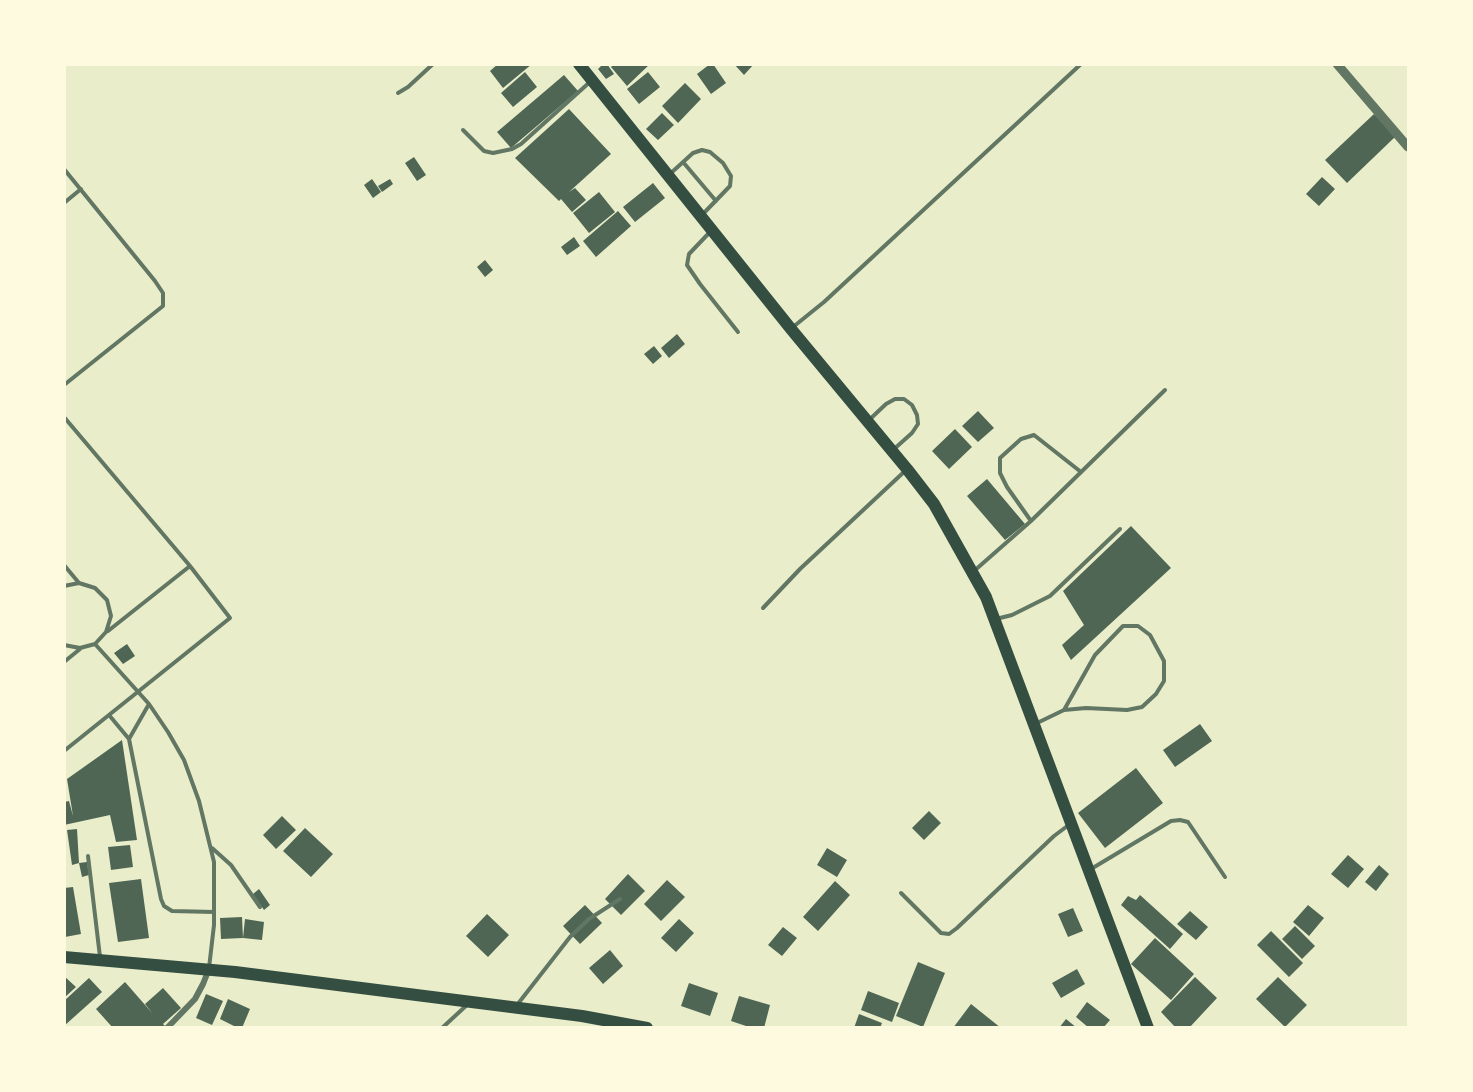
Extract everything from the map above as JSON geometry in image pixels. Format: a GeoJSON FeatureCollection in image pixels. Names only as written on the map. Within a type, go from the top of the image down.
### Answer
{"type":"FeatureCollection","features":[{"type":"Feature","properties":{"kind":"main road"},"geometry":{"type":"LineString","coordinates":[[579,64],[934,504],[974,572],[995,620],[1148,1028]]}},
{"type":"Feature","properties":{"kind":"main road"},"geometry":{"type":"LineString","coordinates":[[64,957],[209,969],[516,1007],[647,1028]]}},
{"type":"Feature","properties":{"kind":"street"},"geometry":{"type":"LineString","coordinates":[[1337,64],[1408,147]]}},
{"type":"Feature","properties":{"kind":"street"},"geometry":{"type":"LineString","coordinates":[[167,1028],[195,999],[209,969]]}},
{"type":"Feature","properties":{"kind":"lane"},"geometry":{"type":"LineString","coordinates":[[398,93],[433,64]]}},
{"type":"Feature","properties":{"kind":"lane"},"geometry":{"type":"LineString","coordinates":[[791,329],[824,302],[1081,64]]}},
{"type":"Feature","properties":{"kind":"lane"},"geometry":{"type":"LineString","coordinates":[[463,130],[484,151],[493,153],[512,149],[521,144],[591,80]]}},
{"type":"Feature","properties":{"kind":"lane"},"geometry":{"type":"LineString","coordinates":[[668,175],[693,153],[702,150],[710,152],[723,163],[731,176],[730,186],[701,216]]}},
{"type":"Feature","properties":{"kind":"lane"},"geometry":{"type":"LineString","coordinates":[[683,162],[716,201]]}},
{"type":"Feature","properties":{"kind":"lane"},"geometry":{"type":"LineString","coordinates":[[64,169],[163,293],[163,306],[64,385]]}},
{"type":"Feature","properties":{"kind":"lane"},"geometry":{"type":"LineString","coordinates":[[64,203],[81,189]]}},
{"type":"Feature","properties":{"kind":"lane"},"geometry":{"type":"LineString","coordinates":[[712,230],[689,254],[687,265],[738,332]]}},
{"type":"Feature","properties":{"kind":"lane"},"geometry":{"type":"LineString","coordinates":[[974,572],[1031,521],[1165,390]]}},
{"type":"Feature","properties":{"kind":"lane"},"geometry":{"type":"LineString","coordinates":[[868,421],[886,404],[895,399],[904,399],[912,405],[918,415],[918,424],[893,451]]}},
{"type":"Feature","properties":{"kind":"lane"},"geometry":{"type":"LineString","coordinates":[[64,417],[190,566],[230,618],[64,751]]}},
{"type":"Feature","properties":{"kind":"lane"},"geometry":{"type":"LineString","coordinates":[[1031,521],[1000,473],[1000,458],[1021,439],[1034,435],[1081,472]]}},
{"type":"Feature","properties":{"kind":"lane"},"geometry":{"type":"LineString","coordinates":[[763,608],[800,569],[908,469]]}},
{"type":"Feature","properties":{"kind":"lane"},"geometry":{"type":"LineString","coordinates":[[995,620],[1012,615],[1050,596],[1120,529]]}},
{"type":"Feature","properties":{"kind":"lane"},"geometry":{"type":"LineString","coordinates":[[64,565],[79,583]]}},
{"type":"Feature","properties":{"kind":"lane"},"geometry":{"type":"LineString","coordinates":[[64,645],[80,648],[95,644],[106,632],[190,566]]}},
{"type":"Feature","properties":{"kind":"lane"},"geometry":{"type":"LineString","coordinates":[[64,586],[79,583],[95,588],[107,600],[111,616],[106,632]]}},
{"type":"Feature","properties":{"kind":"lane"},"geometry":{"type":"LineString","coordinates":[[1035,724],[1064,710],[1086,708],[1127,710],[1142,707],[1156,694],[1164,681],[1164,661],[1150,635],[1138,626],[1123,626],[1095,655],[1064,710]]}},
{"type":"Feature","properties":{"kind":"lane"},"geometry":{"type":"LineString","coordinates":[[95,644],[149,704],[184,760],[199,801],[214,862],[214,912],[209,969]]}},
{"type":"Feature","properties":{"kind":"lane"},"geometry":{"type":"LineString","coordinates":[[64,662],[80,648]]}},
{"type":"Feature","properties":{"kind":"lane"},"geometry":{"type":"LineString","coordinates":[[129,739],[149,704]]}},
{"type":"Feature","properties":{"kind":"lane"},"geometry":{"type":"LineString","coordinates":[[109,716],[129,739],[164,906],[172,910],[214,912]]}},
{"type":"Feature","properties":{"kind":"lane"},"geometry":{"type":"LineString","coordinates":[[1088,871],[1171,821],[1179,820],[1188,822],[1225,877]]}},
{"type":"Feature","properties":{"kind":"lane"},"geometry":{"type":"LineString","coordinates":[[901,892],[941,933],[949,934],[1071,824]]}},
{"type":"Feature","properties":{"kind":"lane"},"geometry":{"type":"LineString","coordinates":[[212,848],[231,866],[260,907]]}},
{"type":"Feature","properties":{"kind":"lane"},"geometry":{"type":"LineString","coordinates":[[88,856],[100,961]]}},
{"type":"Feature","properties":{"kind":"lane"},"geometry":{"type":"LineString","coordinates":[[516,1007],[570,938],[589,919],[620,899]]}},
{"type":"Feature","properties":{"kind":"lane"},"geometry":{"type":"LineString","coordinates":[[442,1028],[470,1002]]}},
{"type":"Feature","properties":{"kind":"building"},"geometry":{"type":"Polygon","coordinates":[[[498,64],[532,64],[503,88],[490,71],[498,64]]]}},
{"type":"Feature","properties":{"kind":"building"},"geometry":{"type":"Polygon","coordinates":[[[603,64],[607,64],[614,74],[606,79],[598,69],[603,64]]]}},
{"type":"Feature","properties":{"kind":"building"},"geometry":{"type":"Polygon","coordinates":[[[614,64],[650,64],[627,86],[611,67],[614,64]]]}},
{"type":"Feature","properties":{"kind":"building"},"geometry":{"type":"Polygon","coordinates":[[[713,64],[726,83],[711,94],[697,74],[713,64]]]}},
{"type":"Feature","properties":{"kind":"building"},"geometry":{"type":"Polygon","coordinates":[[[734,64],[754,64],[744,75],[734,64]]]}},
{"type":"Feature","properties":{"kind":"building"},"geometry":{"type":"Polygon","coordinates":[[[525,72],[537,87],[513,107],[501,93],[525,72]]]}},
{"type":"Feature","properties":{"kind":"building"},"geometry":{"type":"Polygon","coordinates":[[[648,72],[660,87],[639,104],[627,89],[648,72]]]}},
{"type":"Feature","properties":{"kind":"building"},"geometry":{"type":"Polygon","coordinates":[[[564,75],[578,91],[511,148],[497,132],[564,75]]]}},
{"type":"Feature","properties":{"kind":"building"},"geometry":{"type":"Polygon","coordinates":[[[685,83],[701,99],[678,123],[662,106],[685,83]]]}},
{"type":"Feature","properties":{"kind":"building"},"geometry":{"type":"Polygon","coordinates":[[[569,109],[611,154],[569,192],[575,188],[586,200],[572,212],[561,199],[559,201],[515,158],[569,109]]]}},
{"type":"Feature","properties":{"kind":"building"},"geometry":{"type":"Polygon","coordinates":[[[662,113],[674,125],[658,140],[646,129],[662,113]]]}},
{"type":"Feature","properties":{"kind":"building"},"geometry":{"type":"Polygon","coordinates":[[[1374,114],[1396,136],[1347,183],[1325,160],[1374,114]]]}},
{"type":"Feature","properties":{"kind":"building"},"geometry":{"type":"Polygon","coordinates":[[[414,157],[426,175],[417,181],[405,163],[414,157]]]}},
{"type":"Feature","properties":{"kind":"building"},"geometry":{"type":"Polygon","coordinates":[[[1322,177],[1335,189],[1319,206],[1306,194],[1322,177]]]}},
{"type":"Feature","properties":{"kind":"building"},"geometry":{"type":"Polygon","coordinates":[[[372,179],[381,192],[373,198],[364,185],[372,179]]]}},
{"type":"Feature","properties":{"kind":"building"},"geometry":{"type":"Polygon","coordinates":[[[390,179],[393,184],[382,192],[378,186],[390,179]]]}},
{"type":"Feature","properties":{"kind":"building"},"geometry":{"type":"Polygon","coordinates":[[[653,183],[665,198],[635,222],[623,207],[653,183]]]}},
{"type":"Feature","properties":{"kind":"building"},"geometry":{"type":"Polygon","coordinates":[[[599,192],[615,212],[589,233],[573,213],[599,192]]]}},
{"type":"Feature","properties":{"kind":"building"},"geometry":{"type":"Polygon","coordinates":[[[618,211],[631,226],[596,257],[583,241],[618,211]]]}},
{"type":"Feature","properties":{"kind":"building"},"geometry":{"type":"Polygon","coordinates":[[[574,237],[580,246],[567,255],[561,247],[574,237]]]}},
{"type":"Feature","properties":{"kind":"building"},"geometry":{"type":"Polygon","coordinates":[[[485,260],[493,270],[485,277],[477,267],[485,260]]]}},
{"type":"Feature","properties":{"kind":"building"},"geometry":{"type":"Polygon","coordinates":[[[677,334],[685,344],[669,358],[661,348],[677,334]]]}},
{"type":"Feature","properties":{"kind":"building"},"geometry":{"type":"Polygon","coordinates":[[[654,346],[662,356],[653,364],[644,354],[654,346]]]}},
{"type":"Feature","properties":{"kind":"building"},"geometry":{"type":"Polygon","coordinates":[[[978,411],[994,428],[978,442],[962,426],[978,411]]]}},
{"type":"Feature","properties":{"kind":"building"},"geometry":{"type":"Polygon","coordinates":[[[955,429],[972,447],[949,469],[932,451],[955,429]]]}},
{"type":"Feature","properties":{"kind":"building"},"geometry":{"type":"Polygon","coordinates":[[[987,479],[1025,524],[1005,540],[967,496],[987,479]]]}},
{"type":"Feature","properties":{"kind":"building"},"geometry":{"type":"Polygon","coordinates":[[[1131,526],[1171,568],[1071,660],[1062,645],[1084,625],[1063,591],[1131,526]]]}},
{"type":"Feature","properties":{"kind":"building"},"geometry":{"type":"Polygon","coordinates":[[[127,644],[135,656],[123,664],[114,653],[127,644]]]}},
{"type":"Feature","properties":{"kind":"building"},"geometry":{"type":"Polygon","coordinates":[[[1200,724],[1212,741],[1175,767],[1163,750],[1200,724]]]}},
{"type":"Feature","properties":{"kind":"building"},"geometry":{"type":"Polygon","coordinates":[[[122,740],[137,840],[116,842],[110,815],[64,825],[64,802],[69,801],[73,816],[67,779],[122,740]]]}},
{"type":"Feature","properties":{"kind":"building"},"geometry":{"type":"Polygon","coordinates":[[[1136,768],[1163,803],[1105,848],[1078,813],[1136,768]]]}},
{"type":"Feature","properties":{"kind":"building"},"geometry":{"type":"Polygon","coordinates":[[[929,811],[941,823],[924,840],[912,828],[929,811]]]}},
{"type":"Feature","properties":{"kind":"building"},"geometry":{"type":"Polygon","coordinates":[[[282,816],[296,830],[276,849],[263,835],[282,816]]]}},
{"type":"Feature","properties":{"kind":"building"},"geometry":{"type":"Polygon","coordinates":[[[305,828],[333,854],[311,877],[283,851],[305,828]]]}},
{"type":"Feature","properties":{"kind":"building"},"geometry":{"type":"Polygon","coordinates":[[[77,829],[79,863],[72,865],[67,830],[77,829]]]}},
{"type":"Feature","properties":{"kind":"building"},"geometry":{"type":"Polygon","coordinates":[[[130,845],[133,867],[111,870],[108,847],[130,845]]]}},
{"type":"Feature","properties":{"kind":"building"},"geometry":{"type":"Polygon","coordinates":[[[827,848],[847,860],[837,877],[817,865],[827,848]]]}},
{"type":"Feature","properties":{"kind":"building"},"geometry":{"type":"Polygon","coordinates":[[[1348,855],[1364,869],[1348,888],[1331,874],[1348,855]]]}},
{"type":"Feature","properties":{"kind":"building"},"geometry":{"type":"Polygon","coordinates":[[[87,862],[89,875],[82,877],[79,863],[87,862]]]}},
{"type":"Feature","properties":{"kind":"building"},"geometry":{"type":"Polygon","coordinates":[[[1379,865],[1389,874],[1376,891],[1365,882],[1379,865]]]}},
{"type":"Feature","properties":{"kind":"building"},"geometry":{"type":"Polygon","coordinates":[[[628,874],[645,891],[621,915],[605,899],[628,874]]]}},
{"type":"Feature","properties":{"kind":"building"},"geometry":{"type":"Polygon","coordinates":[[[141,879],[149,938],[118,942],[109,883],[141,879]]]}},
{"type":"Feature","properties":{"kind":"building"},"geometry":{"type":"Polygon","coordinates":[[[667,880],[685,897],[661,921],[644,904],[667,880]]]}},
{"type":"Feature","properties":{"kind":"building"},"geometry":{"type":"Polygon","coordinates":[[[835,881],[850,895],[818,931],[803,917],[835,881]]]}},
{"type":"Feature","properties":{"kind":"building"},"geometry":{"type":"Polygon","coordinates":[[[73,887],[81,934],[65,937],[64,888],[73,887]]]}},
{"type":"Feature","properties":{"kind":"building"},"geometry":{"type":"Polygon","coordinates":[[[259,889],[270,905],[264,910],[253,894],[259,889]]]}},
{"type":"Feature","properties":{"kind":"building"},"geometry":{"type":"Polygon","coordinates":[[[1140,895],[1183,934],[1170,949],[1121,905],[1128,896],[1136,900],[1140,895]]]}},
{"type":"Feature","properties":{"kind":"building"},"geometry":{"type":"Polygon","coordinates":[[[585,905],[602,923],[580,944],[563,926],[585,905]]]}},
{"type":"Feature","properties":{"kind":"building"},"geometry":{"type":"Polygon","coordinates":[[[1308,905],[1324,918],[1309,936],[1293,922],[1308,905]]]}},
{"type":"Feature","properties":{"kind":"building"},"geometry":{"type":"Polygon","coordinates":[[[1073,908],[1083,931],[1068,937],[1058,914],[1073,908]]]}},
{"type":"Feature","properties":{"kind":"building"},"geometry":{"type":"Polygon","coordinates":[[[1190,911],[1208,927],[1196,940],[1177,924],[1190,911]]]}},
{"type":"Feature","properties":{"kind":"building"},"geometry":{"type":"Polygon","coordinates":[[[487,914],[509,935],[488,957],[466,936],[487,914]]]}},
{"type":"Feature","properties":{"kind":"building"},"geometry":{"type":"Polygon","coordinates":[[[242,917],[243,938],[221,939],[220,918],[242,917]]]}},
{"type":"Feature","properties":{"kind":"building"},"geometry":{"type":"Polygon","coordinates":[[[245,919],[264,922],[262,940],[243,938],[245,919]]]}},
{"type":"Feature","properties":{"kind":"building"},"geometry":{"type":"Polygon","coordinates":[[[679,919],[694,933],[676,952],[661,938],[679,919]]]}},
{"type":"Feature","properties":{"kind":"building"},"geometry":{"type":"Polygon","coordinates":[[[1295,926],[1315,946],[1302,959],[1282,939],[1295,926]]]}},
{"type":"Feature","properties":{"kind":"building"},"geometry":{"type":"Polygon","coordinates":[[[783,927],[797,938],[782,956],[768,945],[783,927]]]}},
{"type":"Feature","properties":{"kind":"building"},"geometry":{"type":"Polygon","coordinates":[[[1271,931],[1303,963],[1289,977],[1257,945],[1271,931]]]}},
{"type":"Feature","properties":{"kind":"building"},"geometry":{"type":"Polygon","coordinates":[[[1155,938],[1194,974],[1171,1000],[1131,964],[1155,938]]]}},
{"type":"Feature","properties":{"kind":"building"},"geometry":{"type":"Polygon","coordinates":[[[610,950],[623,966],[603,984],[589,968],[610,950]]]}},
{"type":"Feature","properties":{"kind":"building"},"geometry":{"type":"Polygon","coordinates":[[[918,962],[945,973],[923,1027],[896,1016],[918,962]]]}},
{"type":"Feature","properties":{"kind":"building"},"geometry":{"type":"Polygon","coordinates":[[[1077,969],[1085,984],[1061,998],[1052,983],[1077,969]]]}},
{"type":"Feature","properties":{"kind":"building"},"geometry":{"type":"Polygon","coordinates":[[[64,976],[76,987],[64,998],[64,976]]]}},
{"type":"Feature","properties":{"kind":"building"},"geometry":{"type":"Polygon","coordinates":[[[1195,977],[1217,998],[1189,1028],[1176,1028],[1161,1012],[1195,977]]]}},
{"type":"Feature","properties":{"kind":"building"},"geometry":{"type":"Polygon","coordinates":[[[1278,977],[1307,1005],[1285,1027],[1256,999],[1278,977]]]}},
{"type":"Feature","properties":{"kind":"building"},"geometry":{"type":"Polygon","coordinates":[[[89,978],[102,992],[64,1026],[64,1001],[89,978]]]}},
{"type":"Feature","properties":{"kind":"building"},"geometry":{"type":"Polygon","coordinates":[[[125,982],[153,1014],[145,1004],[163,988],[181,1008],[163,1024],[165,1026],[163,1028],[113,1028],[96,1009],[125,982]]]}},
{"type":"Feature","properties":{"kind":"building"},"geometry":{"type":"Polygon","coordinates":[[[689,983],[718,993],[710,1016],[681,1006],[689,983]]]}},
{"type":"Feature","properties":{"kind":"building"},"geometry":{"type":"Polygon","coordinates":[[[868,991],[899,1003],[892,1022],[861,1010],[868,991]]]}},
{"type":"Feature","properties":{"kind":"building"},"geometry":{"type":"Polygon","coordinates":[[[206,994],[223,1001],[212,1025],[196,1018],[206,994]]]}},
{"type":"Feature","properties":{"kind":"building"},"geometry":{"type":"Polygon","coordinates":[[[739,996],[770,1005],[764,1028],[752,1028],[731,1021],[739,996]]]}},
{"type":"Feature","properties":{"kind":"building"},"geometry":{"type":"Polygon","coordinates":[[[228,999],[250,1009],[242,1028],[220,1019],[228,999]]]}},
{"type":"Feature","properties":{"kind":"building"},"geometry":{"type":"Polygon","coordinates":[[[1087,1002],[1110,1020],[1103,1028],[1089,1028],[1076,1017],[1087,1002]]]}},
{"type":"Feature","properties":{"kind":"building"},"geometry":{"type":"Polygon","coordinates":[[[971,1004],[1001,1028],[953,1028],[971,1004]]]}},
{"type":"Feature","properties":{"kind":"building"},"geometry":{"type":"Polygon","coordinates":[[[859,1014],[882,1023],[880,1028],[854,1028],[859,1014]]]}},
{"type":"Feature","properties":{"kind":"building"},"geometry":{"type":"Polygon","coordinates":[[[1066,1019],[1077,1028],[1059,1028],[1066,1019]]]}}]}
